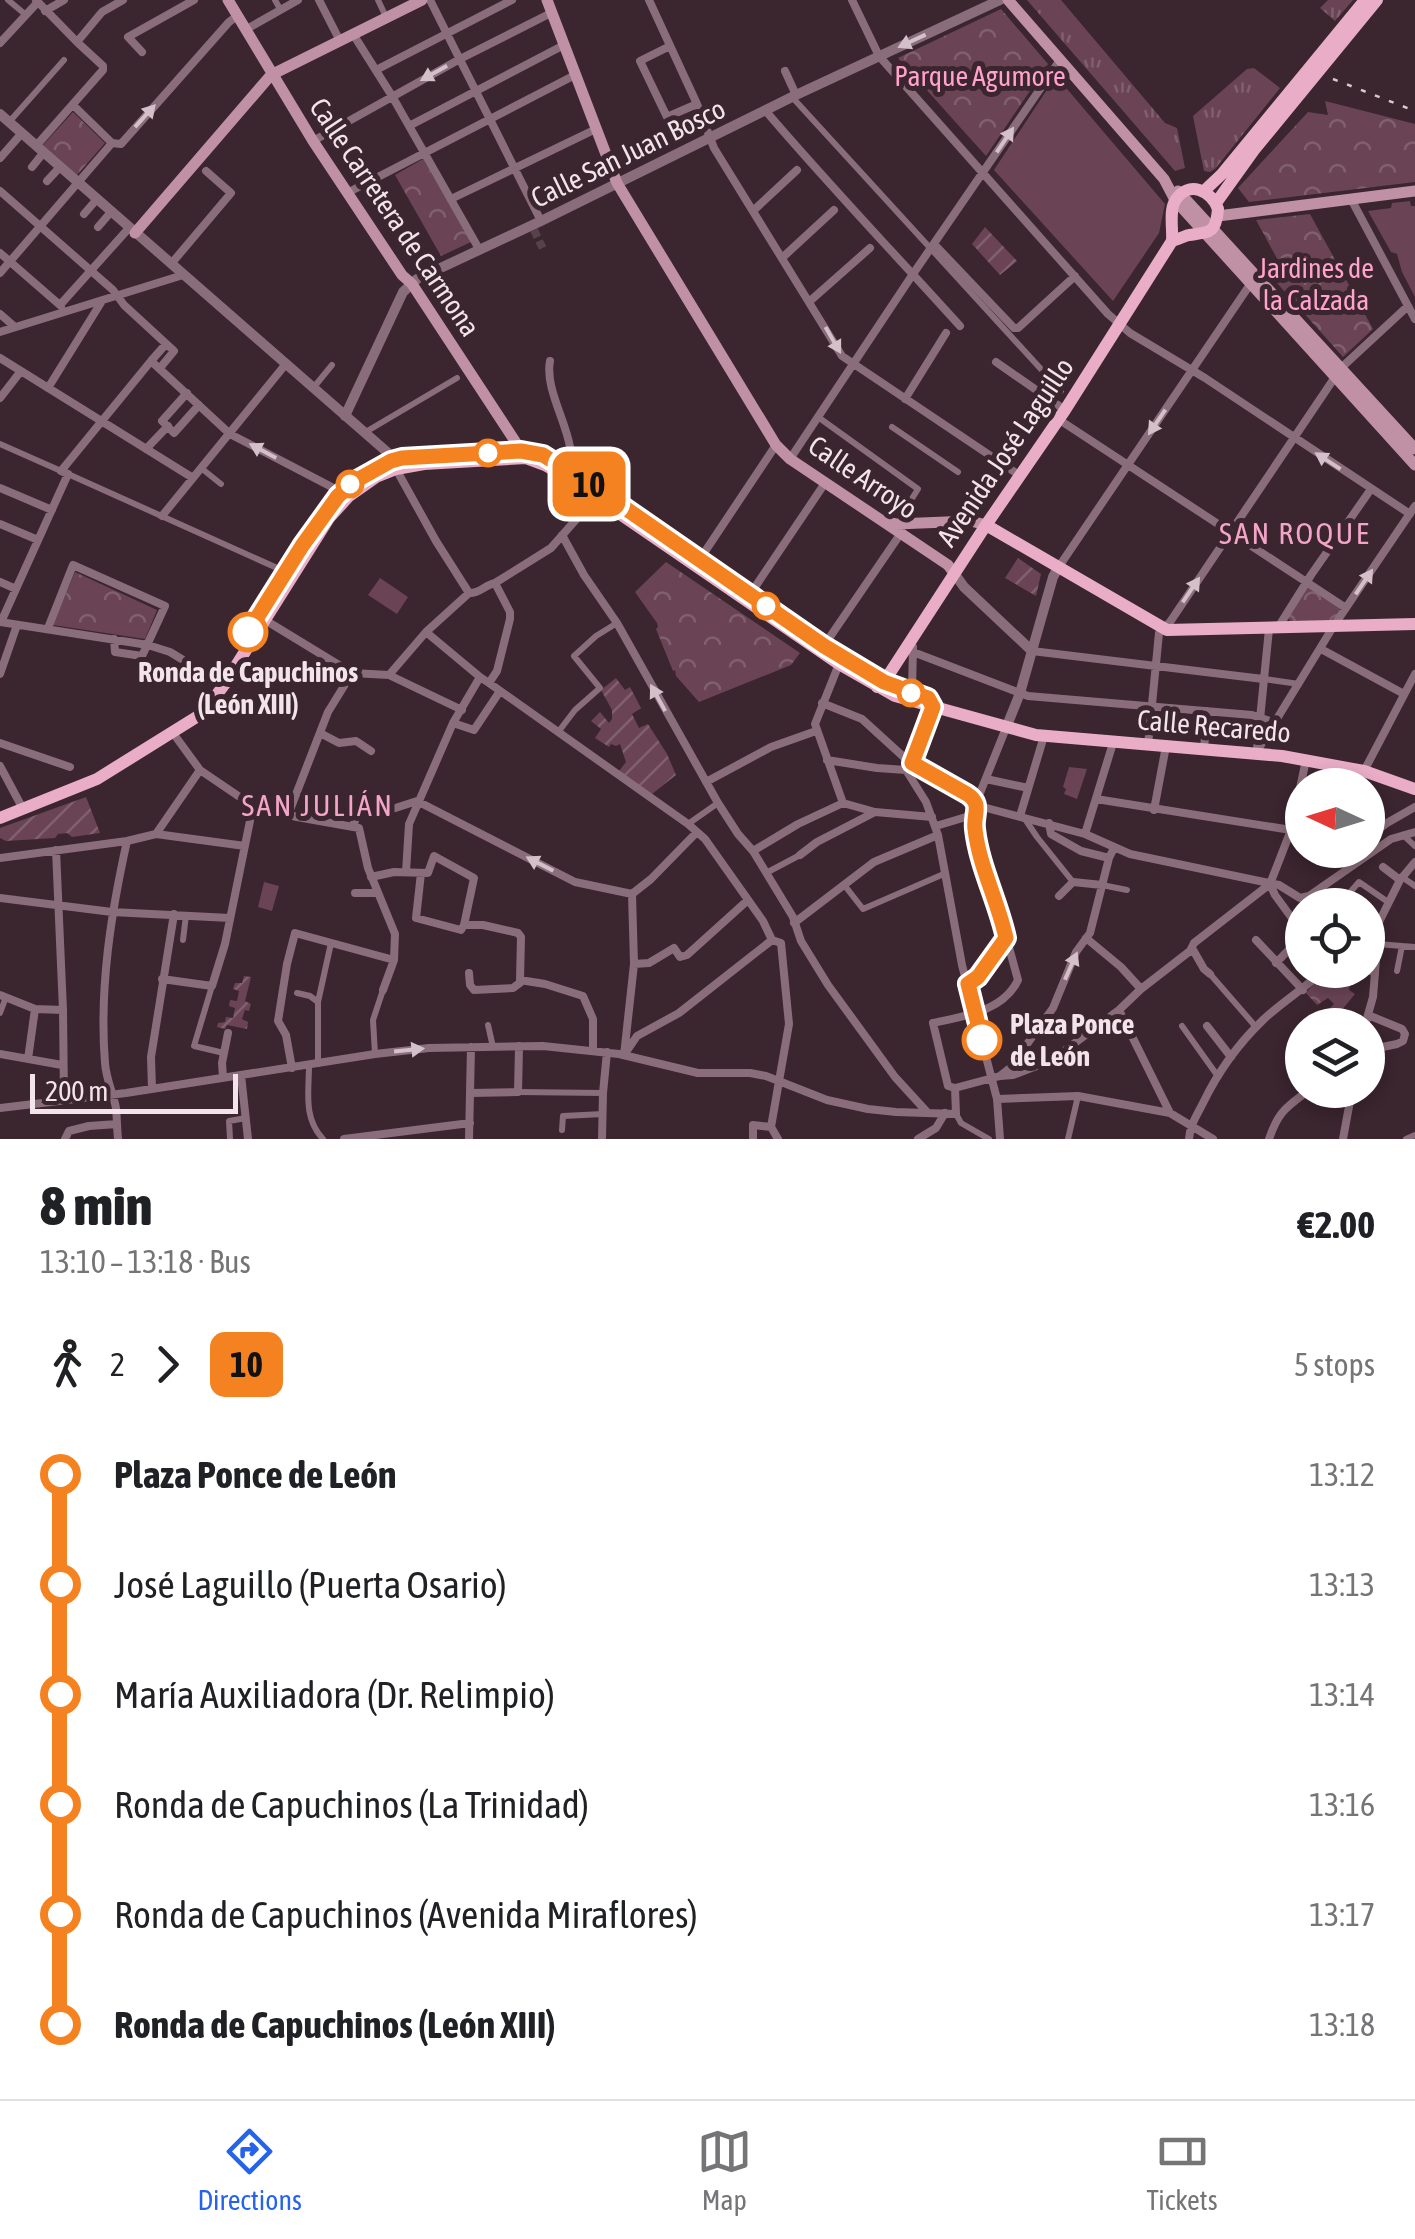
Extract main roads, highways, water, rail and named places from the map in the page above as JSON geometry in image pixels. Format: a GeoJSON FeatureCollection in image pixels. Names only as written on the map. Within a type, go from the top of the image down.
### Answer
{"type":"FeatureCollection","features":[{"type":"Feature","properties":{"kind":"main road","name":"Calle Carretera de Carmona"},"geometry":{"type":"LineString","coordinates":[[228,0],[312,141],[524,455]]}},
{"type":"Feature","properties":{"kind":"main road"},"geometry":{"type":"LineString","coordinates":[[132,230],[271,75],[422,0]]}},
{"type":"Feature","properties":{"kind":"main road","name":"Calle Arroyo"},"geometry":{"type":"LineString","coordinates":[[546,0],[617,184],[776,445],[790,459],[880,520],[908,529],[954,573]]}},
{"type":"Feature","properties":{"kind":"main road"},"geometry":{"type":"LineString","coordinates":[[1004,0],[1179,197],[1213,220],[1415,465]]}},
{"type":"Feature","properties":{"kind":"main road"},"geometry":{"type":"LineString","coordinates":[[1213,220],[1251,146],[1365,0]]}},
{"type":"Feature","properties":{"kind":"main road"},"geometry":{"type":"LineString","coordinates":[[1204,191],[1251,146],[1377,0]]}},
{"type":"Feature","properties":{"kind":"main road"},"geometry":{"type":"LineString","coordinates":[[1204,191],[1194,189],[1179,197],[1172,214],[1172,242],[1213,220],[1415,190]]}},
{"type":"Feature","properties":{"kind":"main road"},"geometry":{"type":"LineString","coordinates":[[1204,191],[1213,220],[1250,283],[1415,449]]}},
{"type":"Feature","properties":{"kind":"main road"},"geometry":{"type":"LineString","coordinates":[[1174,222],[1188,235]]}},
{"type":"Feature","properties":{"kind":"main road","name":"Avenida José Laguillo"},"geometry":{"type":"LineString","coordinates":[[881,685],[913,645],[954,573],[1062,415],[1172,242]]}},
{"type":"Feature","properties":{"kind":"main road"},"geometry":{"type":"LineString","coordinates":[[0,818],[96,779],[202,713],[224,685],[329,518],[349,496],[396,469],[524,455]]}},
{"type":"Feature","properties":{"kind":"main road","name":"Calle Recaredo"},"geometry":{"type":"LineString","coordinates":[[524,455],[566,477],[839,664],[913,698],[1044,736],[1306,760],[1358,770],[1415,789]]}},
{"type":"Feature","properties":{"kind":"main road"},"geometry":{"type":"LineString","coordinates":[[908,529],[971,520],[986,525],[1162,629],[1415,624]]}},
{"type":"Feature","properties":{"kind":"tunnel"},"geometry":{"type":"LineString","coordinates":[[534,230],[543,249]]}},
{"type":"Feature","properties":{"kind":"railway"},"geometry":{"type":"LineString","coordinates":[[1333,79],[1415,111]]}},
{"type":"Feature","properties":{"kind":"place","name":"Ronda de Capuchinos (León XIII)"},"geometry":{"type":"Point","coordinates":[248,632]}},
{"type":"Feature","properties":{"kind":"place","name":"Plaza Ponce de León"},"geometry":{"type":"Point","coordinates":[982,1040]}},
{"type":"Feature","properties":{"kind":"district","name":"SAN ROQUE"},"geometry":{"type":"Point","coordinates":[1295,534]}},
{"type":"Feature","properties":{"kind":"district","name":"SAN JULIÁN"},"geometry":{"type":"Point","coordinates":[318,806]}},
{"type":"Feature","properties":{"kind":"park label","name":"Parque Agumore"},"geometry":{"type":"Point","coordinates":[980,76]}},
{"type":"Feature","properties":{"kind":"park label","name":"Jardines de la Calzada"},"geometry":{"type":"Point","coordinates":[1316,284]}}]}
